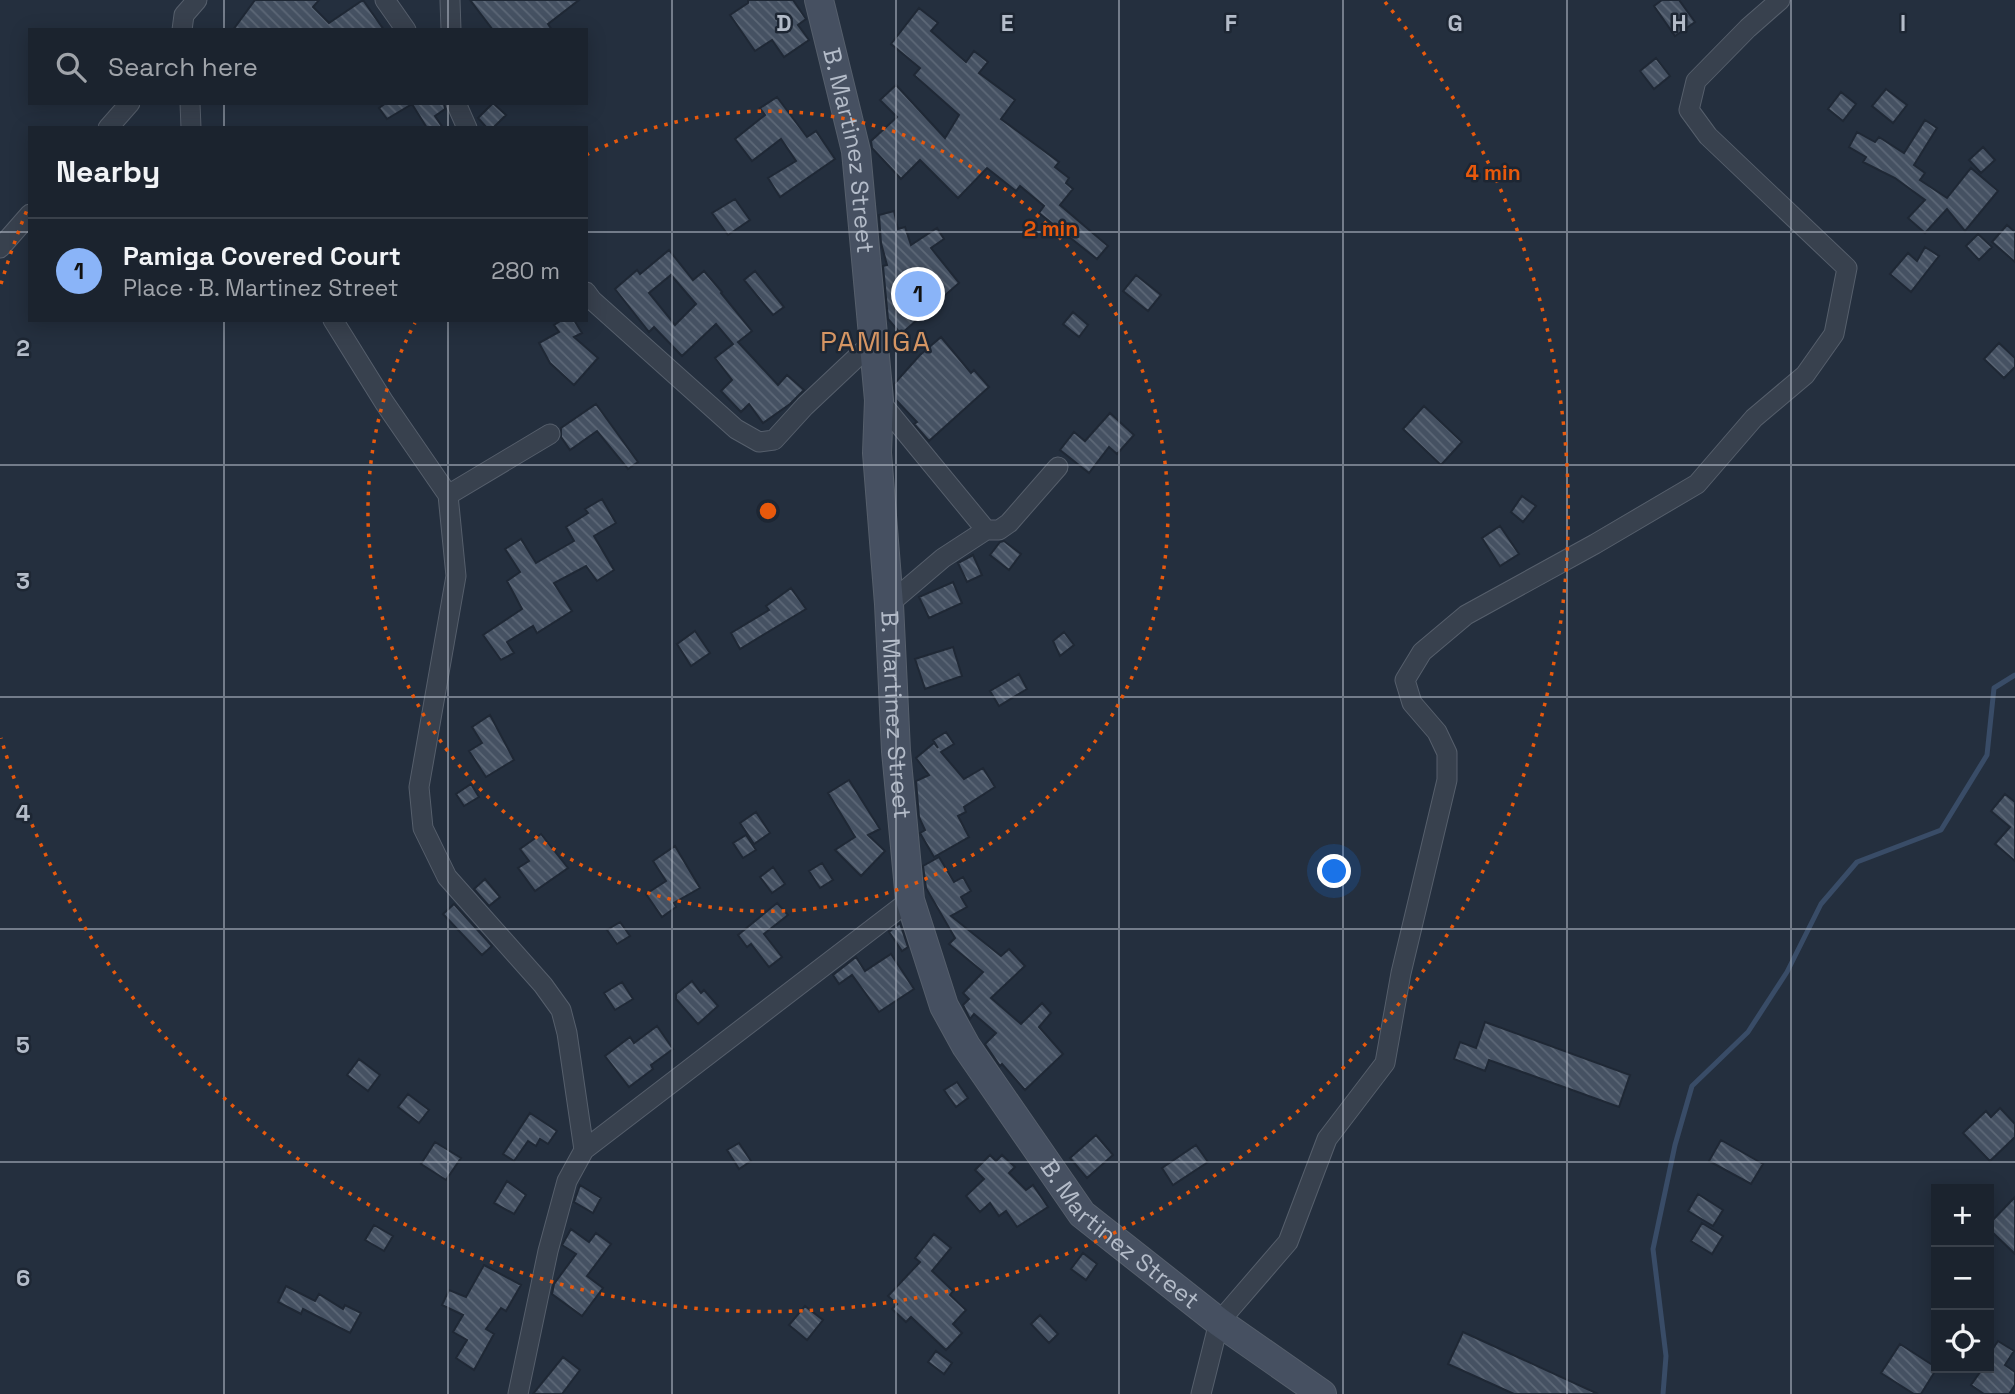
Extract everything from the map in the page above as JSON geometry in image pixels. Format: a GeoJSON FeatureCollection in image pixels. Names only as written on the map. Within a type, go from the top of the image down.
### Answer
{"type":"FeatureCollection","features":[{"type":"Feature","properties":{"kind":"street"},"geometry":{"type":"LineString","coordinates":[[184,25],[198,0]]}},
{"type":"Feature","properties":{"kind":"street"},"geometry":{"type":"LineString","coordinates":[[385,0],[405,28]]}},
{"type":"Feature","properties":{"kind":"street"},"geometry":{"type":"LineString","coordinates":[[450,0],[451,28]]}},
{"type":"Feature","properties":{"kind":"street","name":"B. Martinez Street"},"geometry":{"type":"LineString","coordinates":[[820,0],[856,151],[879,400],[877,453],[889,604],[896,751],[910,900],[944,1006],[966,1046],[1082,1214],[1219,1322],[1322,1394]]}},
{"type":"Feature","properties":{"kind":"street"},"geometry":{"type":"LineString","coordinates":[[1201,1394],[1219,1322],[1287,1242],[1326,1139],[1385,1063],[1401,973],[1447,780],[1447,753],[1437,732],[1412,703],[1405,680],[1422,652],[1466,615],[1697,484],[1754,418],[1805,375],[1834,334],[1847,268],[1717,145],[1689,110],[1696,81],[1780,0]]}},
{"type":"Feature","properties":{"kind":"street"},"geometry":{"type":"LineString","coordinates":[[110,126],[128,105]]}},
{"type":"Feature","properties":{"kind":"street"},"geometry":{"type":"LineString","coordinates":[[190,105],[191,126]]}},
{"type":"Feature","properties":{"kind":"street"},"geometry":{"type":"LineString","coordinates":[[456,105],[466,126]]}},
{"type":"Feature","properties":{"kind":"street"},"geometry":{"type":"LineString","coordinates":[[0,248],[28,217]]}},
{"type":"Feature","properties":{"kind":"street"},"geometry":{"type":"LineString","coordinates":[[588,295],[736,429],[759,442],[774,440],[805,406],[874,341]]}},
{"type":"Feature","properties":{"kind":"street"},"geometry":{"type":"LineString","coordinates":[[334,322],[384,402],[448,495],[456,576],[419,787],[423,828],[447,877],[543,985],[561,1010],[567,1033],[584,1150]]}},
{"type":"Feature","properties":{"kind":"street"},"geometry":{"type":"LineString","coordinates":[[879,400],[986,530]]}},
{"type":"Feature","properties":{"kind":"street"},"geometry":{"type":"LineString","coordinates":[[448,495],[550,434]]}},
{"type":"Feature","properties":{"kind":"street"},"geometry":{"type":"LineString","coordinates":[[889,604],[943,558],[986,530],[999,530],[1009,523],[1058,467]]}},
{"type":"Feature","properties":{"kind":"street"},"geometry":{"type":"LineString","coordinates":[[518,1394],[548,1251],[567,1181],[584,1150],[910,900]]}},
{"type":"Feature","properties":{"kind":"building"},"geometry":{"type":"Polygon","coordinates":[[[255,0],[319,0],[313,7],[329,23],[363,0],[383,28],[234,28],[255,0]]]}},
{"type":"Feature","properties":{"kind":"building"},"geometry":{"type":"Polygon","coordinates":[[[470,0],[579,0],[548,24],[551,28],[491,28],[470,0]]]}},
{"type":"Feature","properties":{"kind":"building"},"geometry":{"type":"Polygon","coordinates":[[[748,0],[793,0],[806,19],[798,25],[809,40],[784,57],[772,40],[755,51],[730,15],[748,3],[748,0]]]}},
{"type":"Feature","properties":{"kind":"building"},"geometry":{"type":"Polygon","coordinates":[[[1662,0],[1679,0],[1695,22],[1675,36],[1654,6],[1662,0]]]}},
{"type":"Feature","properties":{"kind":"building"},"geometry":{"type":"Polygon","coordinates":[[[919,8],[938,23],[931,31],[966,62],[974,51],[988,62],[979,73],[1015,100],[1001,119],[1059,162],[1055,167],[1069,178],[1066,183],[1073,189],[1060,205],[1108,246],[1097,259],[1039,213],[1044,206],[1020,186],[1016,191],[987,168],[958,198],[920,160],[901,179],[872,148],[871,141],[897,117],[880,100],[896,85],[945,138],[959,115],[914,75],[920,68],[891,44],[919,8]]]}},
{"type":"Feature","properties":{"kind":"building"},"geometry":{"type":"Polygon","coordinates":[[[1656,58],[1670,76],[1654,89],[1640,71],[1656,58]]]}},
{"type":"Feature","properties":{"kind":"building"},"geometry":{"type":"Polygon","coordinates":[[[1886,89],[1907,105],[1893,123],[1872,106],[1886,89]]]}},
{"type":"Feature","properties":{"kind":"building"},"geometry":{"type":"Polygon","coordinates":[[[1841,92],[1856,104],[1843,121],[1828,109],[1841,92]]]}},
{"type":"Feature","properties":{"kind":"building"},"geometry":{"type":"Polygon","coordinates":[[[777,97],[807,137],[816,131],[835,159],[780,197],[768,178],[796,161],[781,139],[752,161],[735,139],[765,115],[760,108],[777,97]]]}},
{"type":"Feature","properties":{"kind":"building"},"geometry":{"type":"Polygon","coordinates":[[[383,105],[410,105],[387,119],[379,108],[383,105]]]}},
{"type":"Feature","properties":{"kind":"building"},"geometry":{"type":"Polygon","coordinates":[[[413,105],[444,105],[445,109],[435,116],[442,126],[426,126],[413,105]]]}},
{"type":"Feature","properties":{"kind":"building"},"geometry":{"type":"Polygon","coordinates":[[[491,105],[495,105],[506,115],[495,126],[485,126],[478,118],[491,105]]]}},
{"type":"Feature","properties":{"kind":"building"},"geometry":{"type":"Polygon","coordinates":[[[1925,120],[1937,128],[1914,165],[1925,173],[1920,180],[1947,198],[1971,168],[1998,191],[1965,231],[1947,209],[1925,233],[1908,218],[1925,200],[1895,178],[1863,162],[1866,157],[1849,147],[1857,132],[1875,142],[1879,137],[1904,153],[1925,120]]]}},
{"type":"Feature","properties":{"kind":"building"},"geometry":{"type":"Polygon","coordinates":[[[1983,147],[1995,160],[1981,173],[1969,160],[1983,147]]]}},
{"type":"Feature","properties":{"kind":"building"},"geometry":{"type":"Polygon","coordinates":[[[735,199],[750,220],[728,235],[712,213],[735,199]]]}},
{"type":"Feature","properties":{"kind":"building"},"geometry":{"type":"Polygon","coordinates":[[[894,211],[898,229],[905,227],[911,245],[937,228],[944,239],[931,248],[959,283],[901,334],[888,319],[883,266],[887,265],[881,243],[879,215],[894,211]]]}},
{"type":"Feature","properties":{"kind":"building"},"geometry":{"type":"Polygon","coordinates":[[[2007,225],[2015,232],[2015,262],[1992,242],[2007,225]]]}},
{"type":"Feature","properties":{"kind":"building"},"geometry":{"type":"Polygon","coordinates":[[[1978,234],[1992,247],[1979,260],[1966,246],[1978,234]]]}},
{"type":"Feature","properties":{"kind":"building"},"geometry":{"type":"Polygon","coordinates":[[[1925,247],[1939,256],[1911,292],[1890,274],[1908,253],[1917,261],[1925,247]]]}},
{"type":"Feature","properties":{"kind":"building"},"geometry":{"type":"Polygon","coordinates":[[[669,250],[693,280],[704,271],[752,331],[738,342],[778,385],[787,375],[804,390],[790,404],[763,423],[749,404],[741,412],[721,391],[732,380],[715,358],[733,344],[716,324],[682,356],[654,327],[649,332],[615,289],[637,270],[640,274],[669,250]],[[671,275],[649,293],[675,325],[696,304],[671,275]]]}},
{"type":"Feature","properties":{"kind":"building"},"geometry":{"type":"Polygon","coordinates":[[[755,271],[784,307],[773,315],[744,280],[755,271]]]}},
{"type":"Feature","properties":{"kind":"building"},"geometry":{"type":"Polygon","coordinates":[[[1136,275],[1161,295],[1148,311],[1123,291],[1136,275]]]}},
{"type":"Feature","properties":{"kind":"building"},"geometry":{"type":"Polygon","coordinates":[[[1073,312],[1088,325],[1079,337],[1063,324],[1073,312]]]}},
{"type":"Feature","properties":{"kind":"building"},"geometry":{"type":"Polygon","coordinates":[[[559,322],[575,322],[582,333],[574,337],[598,358],[574,385],[550,363],[539,343],[559,332],[554,325],[559,322]]]}},
{"type":"Feature","properties":{"kind":"building"},"geometry":{"type":"Polygon","coordinates":[[[941,337],[971,373],[974,370],[989,387],[929,441],[914,424],[917,422],[896,400],[894,384],[920,355],[941,337]]]}},
{"type":"Feature","properties":{"kind":"building"},"geometry":{"type":"Polygon","coordinates":[[[1999,343],[2015,358],[2015,367],[2004,378],[1984,359],[1999,343]]]}},
{"type":"Feature","properties":{"kind":"building"},"geometry":{"type":"Polygon","coordinates":[[[596,404],[638,462],[628,469],[597,431],[570,450],[561,437],[561,428],[596,404]]]}},
{"type":"Feature","properties":{"kind":"building"},"geometry":{"type":"Polygon","coordinates":[[[1424,406],[1462,442],[1441,465],[1403,429],[1424,406]]]}},
{"type":"Feature","properties":{"kind":"building"},"geometry":{"type":"Polygon","coordinates":[[[1110,413],[1134,435],[1117,454],[1109,447],[1089,473],[1060,450],[1074,432],[1085,441],[1110,413]]]}},
{"type":"Feature","properties":{"kind":"building"},"geometry":{"type":"Polygon","coordinates":[[[1522,496],[1536,506],[1523,522],[1511,512],[1522,496]]]}},
{"type":"Feature","properties":{"kind":"building"},"geometry":{"type":"Polygon","coordinates":[[[602,499],[616,523],[594,536],[614,570],[597,581],[586,566],[554,583],[572,611],[537,633],[533,626],[507,642],[514,653],[501,660],[483,635],[522,609],[507,581],[520,572],[505,549],[521,539],[536,563],[574,541],[566,527],[588,513],[585,509],[602,499]]]}},
{"type":"Feature","properties":{"kind":"building"},"geometry":{"type":"Polygon","coordinates":[[[1500,526],[1519,554],[1500,566],[1482,538],[1500,526]]]}},
{"type":"Feature","properties":{"kind":"building"},"geometry":{"type":"Polygon","coordinates":[[[1004,541],[1021,554],[1009,570],[990,555],[1000,542],[1004,541]]]}},
{"type":"Feature","properties":{"kind":"building"},"geometry":{"type":"Polygon","coordinates":[[[973,555],[982,575],[967,582],[958,563],[973,555]]]}},
{"type":"Feature","properties":{"kind":"building"},"geometry":{"type":"Polygon","coordinates":[[[953,582],[962,603],[929,618],[919,597],[953,582]]]}},
{"type":"Feature","properties":{"kind":"building"},"geometry":{"type":"Polygon","coordinates":[[[791,588],[806,609],[740,649],[731,633],[769,610],[766,606],[791,588]]]}},
{"type":"Feature","properties":{"kind":"building"},"geometry":{"type":"Polygon","coordinates":[[[695,631],[710,653],[691,666],[677,644],[695,631]]]}},
{"type":"Feature","properties":{"kind":"building"},"geometry":{"type":"Polygon","coordinates":[[[1064,632],[1074,645],[1060,656],[1053,641],[1064,632]]]}},
{"type":"Feature","properties":{"kind":"building"},"geometry":{"type":"Polygon","coordinates":[[[953,647],[962,676],[925,689],[915,659],[953,647]]]}},
{"type":"Feature","properties":{"kind":"building"},"geometry":{"type":"Polygon","coordinates":[[[1019,674],[1027,689],[999,706],[990,691],[1019,674]]]}},
{"type":"Feature","properties":{"kind":"building"},"geometry":{"type":"Polygon","coordinates":[[[490,715],[514,760],[486,777],[469,751],[482,743],[472,727],[490,715]]]}},
{"type":"Feature","properties":{"kind":"building"},"geometry":{"type":"Polygon","coordinates":[[[946,732],[954,744],[941,752],[964,779],[983,768],[995,787],[964,807],[966,812],[958,816],[969,837],[934,857],[920,833],[925,830],[919,817],[916,781],[929,775],[916,758],[934,743],[938,748],[933,740],[946,732]]]}},
{"type":"Feature","properties":{"kind":"building"},"geometry":{"type":"Polygon","coordinates":[[[849,780],[880,829],[868,835],[885,851],[861,876],[835,850],[855,837],[828,793],[849,780]]]}},
{"type":"Feature","properties":{"kind":"building"},"geometry":{"type":"Polygon","coordinates":[[[471,784],[479,797],[464,806],[456,794],[471,784]]]}},
{"type":"Feature","properties":{"kind":"building"},"geometry":{"type":"Polygon","coordinates":[[[2005,794],[2015,802],[2015,861],[1995,844],[2010,827],[1991,811],[2005,794]]]}},
{"type":"Feature","properties":{"kind":"building"},"geometry":{"type":"Polygon","coordinates":[[[756,812],[770,833],[754,844],[740,823],[756,812]]]}},
{"type":"Feature","properties":{"kind":"building"},"geometry":{"type":"Polygon","coordinates":[[[541,834],[568,868],[535,891],[518,868],[529,861],[520,849],[541,834]]]}},
{"type":"Feature","properties":{"kind":"building"},"geometry":{"type":"Polygon","coordinates":[[[746,835],[756,850],[743,858],[733,843],[746,835]]]}},
{"type":"Feature","properties":{"kind":"building"},"geometry":{"type":"Polygon","coordinates":[[[675,846],[700,888],[674,903],[676,907],[662,917],[646,894],[666,881],[653,861],[675,846]]]}},
{"type":"Feature","properties":{"kind":"building"},"geometry":{"type":"Polygon","coordinates":[[[939,857],[954,882],[963,877],[971,891],[961,897],[967,907],[951,916],[1001,956],[1009,949],[1025,966],[991,998],[1021,1024],[1042,1003],[1051,1013],[1039,1027],[1063,1054],[1025,1090],[1002,1064],[1000,1066],[985,1044],[996,1033],[974,1014],[970,1019],[963,1005],[969,999],[963,993],[983,972],[949,944],[955,938],[926,888],[923,866],[939,857]]]}},
{"type":"Feature","properties":{"kind":"building"},"geometry":{"type":"Polygon","coordinates":[[[822,863],[833,880],[820,888],[809,871],[822,863]]]}},
{"type":"Feature","properties":{"kind":"building"},"geometry":{"type":"Polygon","coordinates":[[[773,867],[785,884],[772,893],[760,877],[773,867]]]}},
{"type":"Feature","properties":{"kind":"building"},"geometry":{"type":"Polygon","coordinates":[[[485,879],[500,897],[489,906],[474,889],[485,879]]]}},
{"type":"Feature","properties":{"kind":"building"},"geometry":{"type":"Polygon","coordinates":[[[777,903],[788,915],[764,934],[782,957],[769,967],[751,944],[747,947],[738,935],[777,903]]]}},
{"type":"Feature","properties":{"kind":"building"},"geometry":{"type":"Polygon","coordinates":[[[454,904],[492,946],[482,955],[443,914],[454,904]]]}},
{"type":"Feature","properties":{"kind":"building"},"geometry":{"type":"Polygon","coordinates":[[[620,922],[630,936],[617,944],[607,930],[620,922]]]}},
{"type":"Feature","properties":{"kind":"building"},"geometry":{"type":"Polygon","coordinates":[[[900,923],[908,947],[902,951],[889,932],[900,923]]]}},
{"type":"Feature","properties":{"kind":"building"},"geometry":{"type":"Polygon","coordinates":[[[891,954],[914,989],[879,1012],[852,975],[839,984],[833,975],[856,957],[865,971],[891,954]]]}},
{"type":"Feature","properties":{"kind":"building"},"geometry":{"type":"Polygon","coordinates":[[[692,981],[701,993],[704,990],[718,1006],[698,1024],[676,999],[676,994],[692,981]]]}},
{"type":"Feature","properties":{"kind":"building"},"geometry":{"type":"Polygon","coordinates":[[[622,982],[633,999],[615,1010],[604,993],[622,982]]]}},
{"type":"Feature","properties":{"kind":"building"},"geometry":{"type":"Polygon","coordinates":[[[1485,1022],[1630,1075],[1619,1107],[1489,1060],[1485,1071],[1454,1059],[1460,1042],[1476,1048],[1485,1022]]]}},
{"type":"Feature","properties":{"kind":"building"},"geometry":{"type":"Polygon","coordinates":[[[657,1026],[673,1049],[651,1065],[653,1069],[629,1087],[605,1056],[630,1037],[634,1043],[657,1026]]]}},
{"type":"Feature","properties":{"kind":"building"},"geometry":{"type":"Polygon","coordinates":[[[359,1059],[380,1075],[368,1091],[347,1075],[359,1059]]]}},
{"type":"Feature","properties":{"kind":"building"},"geometry":{"type":"Polygon","coordinates":[[[957,1082],[968,1098],[956,1107],[944,1090],[957,1082]]]}},
{"type":"Feature","properties":{"kind":"building"},"geometry":{"type":"Polygon","coordinates":[[[408,1094],[429,1110],[419,1123],[398,1107],[408,1094]]]}},
{"type":"Feature","properties":{"kind":"building"},"geometry":{"type":"Polygon","coordinates":[[[2000,1108],[2015,1124],[2015,1137],[1990,1161],[1963,1133],[1986,1111],[1991,1117],[2000,1108]]]}},
{"type":"Feature","properties":{"kind":"building"},"geometry":{"type":"Polygon","coordinates":[[[530,1113],[557,1131],[548,1144],[540,1139],[536,1146],[528,1141],[514,1161],[503,1154],[530,1113]]]}},
{"type":"Feature","properties":{"kind":"building"},"geometry":{"type":"Polygon","coordinates":[[[1096,1135],[1113,1155],[1087,1178],[1070,1158],[1096,1135]]]}},
{"type":"Feature","properties":{"kind":"building"},"geometry":{"type":"Polygon","coordinates":[[[1721,1140],[1763,1164],[1751,1184],[1709,1161],[1721,1140]]]}},
{"type":"Feature","properties":{"kind":"building"},"geometry":{"type":"Polygon","coordinates":[[[435,1142],[461,1158],[446,1180],[421,1164],[435,1142]]]}},
{"type":"Feature","properties":{"kind":"building"},"geometry":{"type":"Polygon","coordinates":[[[739,1143],[751,1161],[739,1169],[727,1150],[739,1143]]]}},
{"type":"Feature","properties":{"kind":"building"},"geometry":{"type":"Polygon","coordinates":[[[1196,1145],[1208,1162],[1173,1185],[1162,1168],[1196,1145]]]}},
{"type":"Feature","properties":{"kind":"building"},"geometry":{"type":"Polygon","coordinates":[[[990,1155],[996,1161],[1002,1155],[1015,1167],[1009,1173],[1026,1190],[1033,1185],[1048,1207],[1017,1227],[1006,1211],[999,1216],[990,1203],[980,1212],[966,1196],[984,1179],[975,1170],[990,1155]]]}},
{"type":"Feature","properties":{"kind":"building"},"geometry":{"type":"Polygon","coordinates":[[[507,1181],[526,1195],[514,1214],[494,1203],[507,1181]]]}},
{"type":"Feature","properties":{"kind":"building"},"geometry":{"type":"Polygon","coordinates":[[[580,1185],[601,1198],[593,1213],[574,1202],[580,1185]]]}},
{"type":"Feature","properties":{"kind":"building"},"geometry":{"type":"Polygon","coordinates":[[[1698,1194],[1723,1210],[1713,1226],[1688,1211],[1698,1194]]]}},
{"type":"Feature","properties":{"kind":"building"},"geometry":{"type":"Polygon","coordinates":[[[2015,1197],[2015,1254],[1994,1234],[1994,1219],[2015,1197]]]}},
{"type":"Feature","properties":{"kind":"building"},"geometry":{"type":"Polygon","coordinates":[[[1702,1223],[1723,1236],[1712,1254],[1691,1241],[1702,1223]]]}},
{"type":"Feature","properties":{"kind":"building"},"geometry":{"type":"Polygon","coordinates":[[[374,1225],[393,1236],[384,1251],[365,1240],[374,1225]]]}},
{"type":"Feature","properties":{"kind":"building"},"geometry":{"type":"Polygon","coordinates":[[[571,1229],[589,1242],[596,1233],[611,1244],[587,1276],[603,1288],[582,1316],[552,1294],[554,1284],[576,1254],[562,1245],[571,1229]]]}},
{"type":"Feature","properties":{"kind":"building"},"geometry":{"type":"Polygon","coordinates":[[[934,1234],[951,1248],[932,1271],[953,1291],[950,1295],[966,1310],[953,1324],[962,1333],[946,1350],[911,1317],[906,1322],[892,1309],[897,1304],[888,1296],[920,1262],[915,1258],[934,1234]]]}},
{"type":"Feature","properties":{"kind":"building"},"geometry":{"type":"Polygon","coordinates":[[[1083,1253],[1097,1264],[1086,1280],[1071,1269],[1083,1253]]]}},
{"type":"Feature","properties":{"kind":"building"},"geometry":{"type":"Polygon","coordinates":[[[484,1265],[521,1285],[506,1311],[501,1308],[486,1329],[494,1334],[474,1370],[456,1358],[467,1340],[453,1332],[463,1315],[442,1305],[449,1290],[466,1297],[484,1265]]]}},
{"type":"Feature","properties":{"kind":"building"},"geometry":{"type":"Polygon","coordinates":[[[286,1286],[315,1301],[319,1294],[343,1309],[345,1305],[361,1313],[350,1333],[303,1309],[301,1314],[278,1302],[286,1286]]]}},
{"type":"Feature","properties":{"kind":"building"},"geometry":{"type":"Polygon","coordinates":[[[805,1306],[823,1320],[807,1340],[789,1325],[805,1306]]]}},
{"type":"Feature","properties":{"kind":"building"},"geometry":{"type":"Polygon","coordinates":[[[1040,1315],[1058,1334],[1049,1343],[1031,1324],[1040,1315]]]}},
{"type":"Feature","properties":{"kind":"building"},"geometry":{"type":"Polygon","coordinates":[[[1463,1332],[1598,1394],[1514,1394],[1448,1364],[1463,1332]]]}},
{"type":"Feature","properties":{"kind":"building"},"geometry":{"type":"Polygon","coordinates":[[[1998,1341],[2014,1351],[2005,1365],[2015,1372],[2015,1385],[2009,1394],[1984,1394],[1971,1385],[1979,1373],[1994,1373],[1994,1347],[1998,1341]]]}},
{"type":"Feature","properties":{"kind":"building"},"geometry":{"type":"Polygon","coordinates":[[[1900,1344],[1931,1364],[1931,1373],[1934,1373],[1921,1394],[1914,1394],[1881,1373],[1900,1344]]]}},
{"type":"Feature","properties":{"kind":"building"},"geometry":{"type":"Polygon","coordinates":[[[936,1351],[952,1363],[944,1374],[928,1362],[936,1351]]]}},
{"type":"Feature","properties":{"kind":"building"},"geometry":{"type":"Polygon","coordinates":[[[563,1357],[580,1370],[562,1394],[533,1394],[563,1357]]]}},
{"type":"Feature","properties":{"kind":"waterway"},"geometry":{"type":"LineString","coordinates":[[1663,1394],[1666,1356],[1653,1249],[1675,1145],[1692,1086],[1748,1032],[1787,972],[1821,904],[1857,862],[1941,830],[1987,755],[1994,688],[2015,675]]}},
{"type":"Feature","properties":{"kind":"place","name":"Pamiga Covered Court"},"geometry":{"type":"Point","coordinates":[918,294]}},
{"type":"Feature","properties":{"kind":"district","name":"PAMIGA"},"geometry":{"type":"Point","coordinates":[876,341]}}]}
